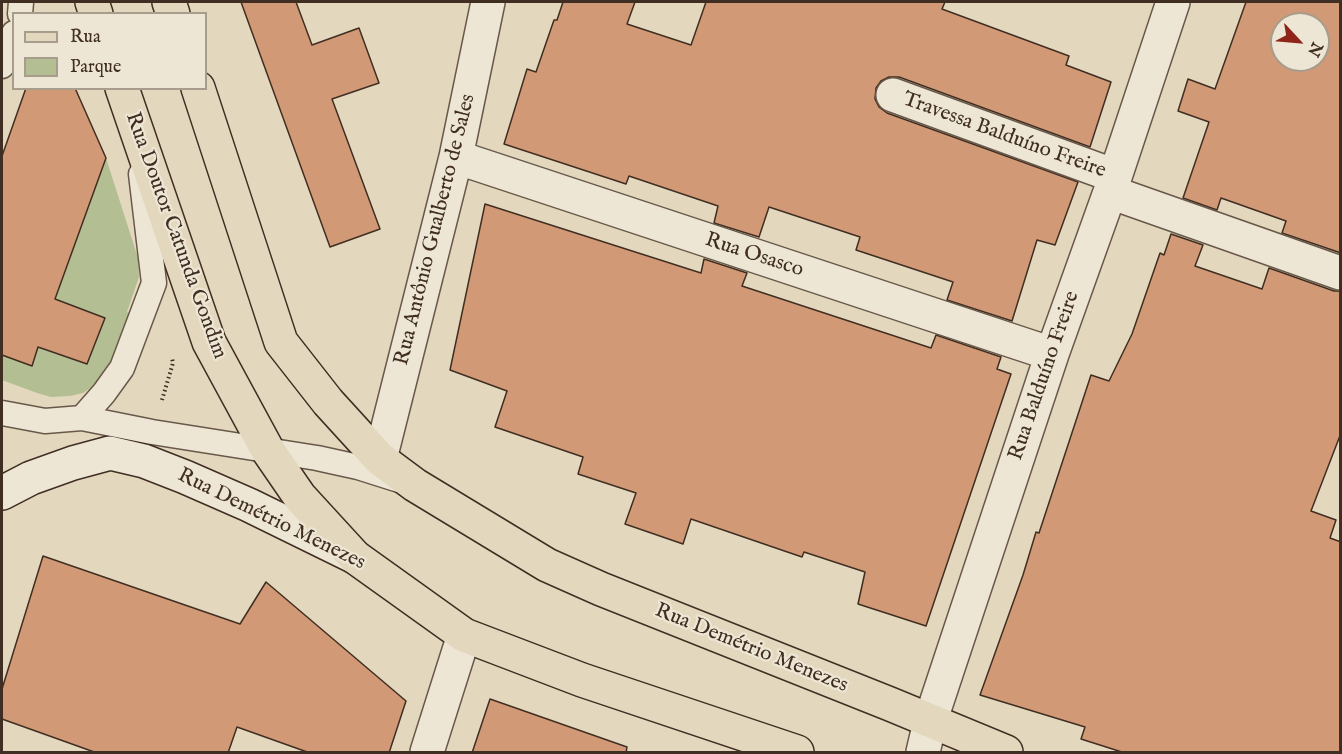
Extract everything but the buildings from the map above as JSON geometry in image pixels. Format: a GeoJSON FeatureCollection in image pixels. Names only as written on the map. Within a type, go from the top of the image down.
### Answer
{"type":"FeatureCollection","features":[{"type":"Feature","properties":{"kind":"main road","name":"Rua Doutor Catunda Gondim"},"geometry":{"type":"LineString","coordinates":[[123,90],[209,342],[267,449],[300,497],[355,557]]}},
{"type":"Feature","properties":{"kind":"main road"},"geometry":{"type":"LineString","coordinates":[[199,90],[281,342],[328,402],[380,459]]}},
{"type":"Feature","properties":{"kind":"main road","name":"Rua Demétrio Menezes"},"geometry":{"type":"LineString","coordinates":[[380,459],[415,485],[558,570],[601,590],[890,704],[926,737],[1006,753]]}},
{"type":"Feature","properties":{"kind":"main road","name":"Rua Demétrio Menezes"},"geometry":{"type":"LineString","coordinates":[[355,557],[464,635],[582,680],[797,753]]}},
{"type":"Feature","properties":{"kind":"street","name":"Rua Antônio Gualberto de Sales"},"geometry":{"type":"LineString","coordinates":[[380,459],[456,157],[488,2]]}},
{"type":"Feature","properties":{"kind":"street","name":"Rua Balduíno Freire"},"geometry":{"type":"LineString","coordinates":[[926,737],[1052,354],[1113,184],[1173,2]]}},
{"type":"Feature","properties":{"kind":"street","name":"Travessa Balduíno Freire"},"geometry":{"type":"LineString","coordinates":[[893,95],[1341,273]]}},
{"type":"Feature","properties":{"kind":"street","name":"Rua Osasco"},"geometry":{"type":"LineString","coordinates":[[456,157],[1052,354]]}},
{"type":"Feature","properties":{"kind":"street","name":"Rua Demétrio Menezes"},"geometry":{"type":"LineString","coordinates":[[2,493],[31,478],[110,453],[144,461],[207,486],[355,557]]}},
{"type":"Feature","properties":{"kind":"street"},"geometry":{"type":"LineString","coordinates":[[427,753],[464,635]]}},
{"type":"Feature","properties":{"kind":"lane"},"geometry":{"type":"LineString","coordinates":[[2,66],[12,38]]}},
{"type":"Feature","properties":{"kind":"lane"},"geometry":{"type":"LineString","coordinates":[[82,418],[122,368],[154,283],[134,123]]}},
{"type":"Feature","properties":{"kind":"lane"},"geometry":{"type":"LineString","coordinates":[[2,413],[45,421],[82,418],[152,432],[267,449],[358,467],[415,485]]}},
{"type":"Feature","properties":{"kind":"path"},"geometry":{"type":"LineString","coordinates":[[160,406],[173,363]]}},
{"type":"Feature","properties":{"kind":"green space"},"geometry":{"type":"Polygon","coordinates":[[[106,158],[138,258],[139,277],[127,312],[139,318],[100,382],[83,393],[51,397],[2,380],[2,355],[31,366],[38,347],[86,364],[55,299],[106,158]]]}}]}
